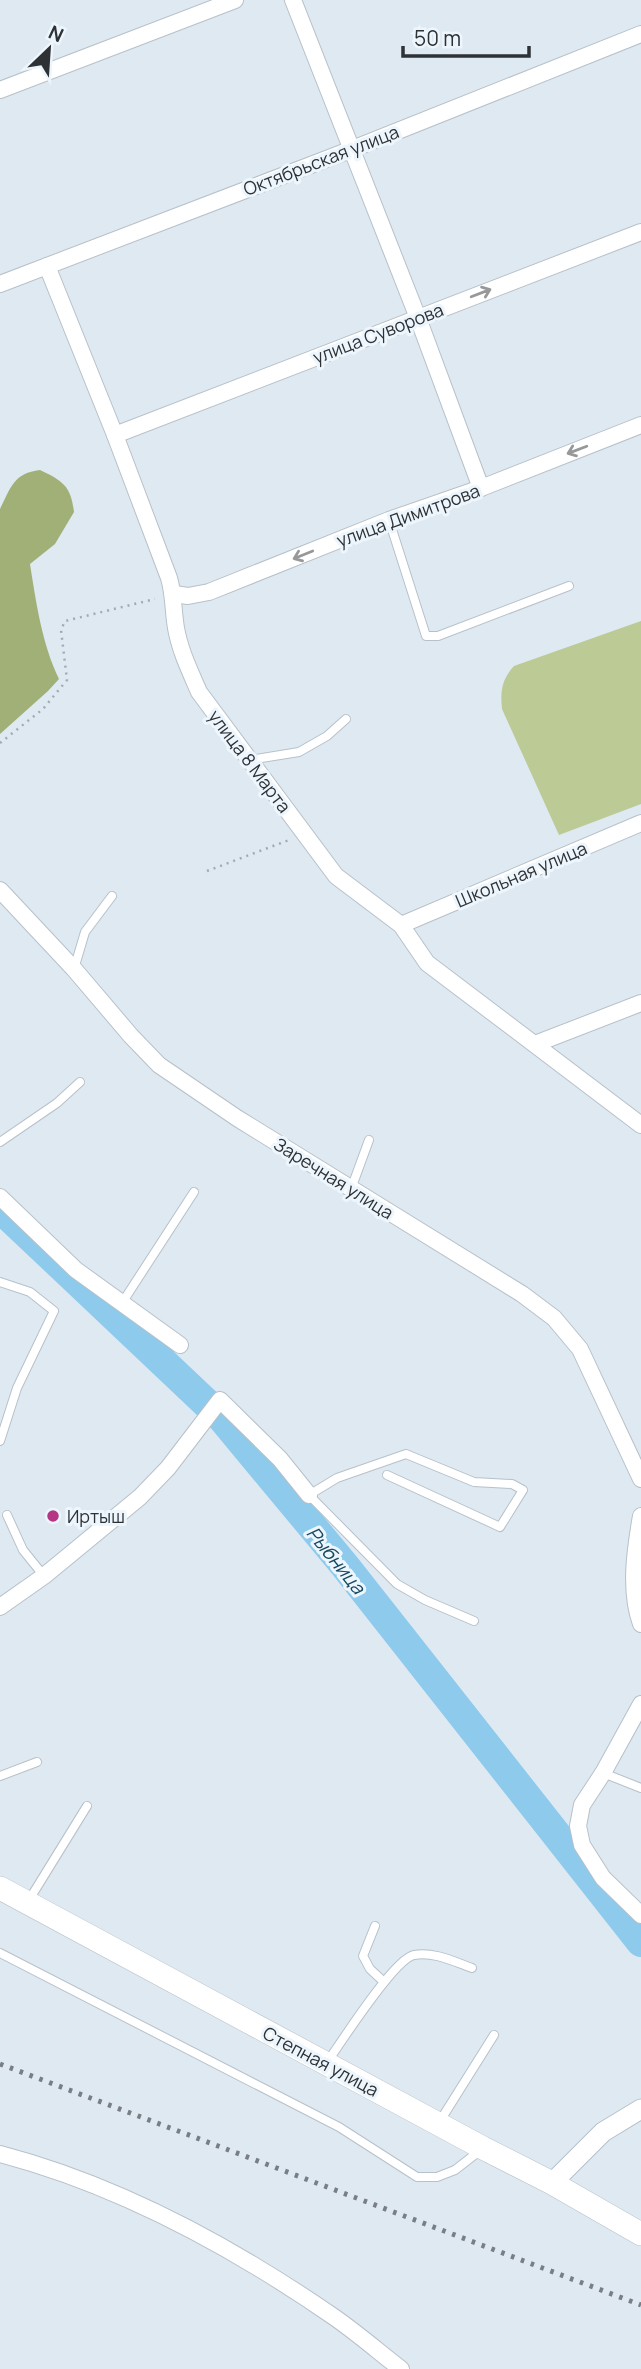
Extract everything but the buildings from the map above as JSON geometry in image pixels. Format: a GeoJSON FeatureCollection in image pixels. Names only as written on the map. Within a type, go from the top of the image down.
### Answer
{"type":"FeatureCollection","features":[{"type":"Feature","properties":{"kind":"main road","name":"Степная улица"},"geometry":{"type":"LineString","coordinates":[[0,1888],[552,2183],[641,2235]]}},
{"type":"Feature","properties":{"kind":"street"},"geometry":{"type":"LineString","coordinates":[[0,90],[235,0]]}},
{"type":"Feature","properties":{"kind":"street"},"geometry":{"type":"LineString","coordinates":[[293,0],[418,318],[481,488]]}},
{"type":"Feature","properties":{"kind":"street","name":"Октябрьская улица"},"geometry":{"type":"LineString","coordinates":[[0,284],[641,34]]}},
{"type":"Feature","properties":{"kind":"street","name":"улица Суворова"},"geometry":{"type":"LineString","coordinates":[[115,435],[641,232]]}},
{"type":"Feature","properties":{"kind":"street","name":"улица 8 Марта"},"geometry":{"type":"LineString","coordinates":[[47,266],[115,435],[174,594],[176,628],[184,658],[199,692],[336,876],[401,925],[427,963],[641,1125]]}},
{"type":"Feature","properties":{"kind":"street","name":"улица Димитрова"},"geometry":{"type":"LineString","coordinates":[[174,594],[188,596],[209,592],[389,520],[481,488],[641,425]]}},
{"type":"Feature","properties":{"kind":"street","name":"Школьная улица"},"geometry":{"type":"LineString","coordinates":[[401,925],[641,823]]}},
{"type":"Feature","properties":{"kind":"street","name":"Заречная улица"},"geometry":{"type":"LineString","coordinates":[[0,890],[159,1065],[237,1118],[522,1294],[554,1318],[580,1349],[641,1479]]}},
{"type":"Feature","properties":{"kind":"street"},"geometry":{"type":"LineString","coordinates":[[535,1044],[641,1003]]}},
{"type":"Feature","properties":{"kind":"street"},"geometry":{"type":"LineString","coordinates":[[0,1197],[76,1270],[180,1345]]}},
{"type":"Feature","properties":{"kind":"street"},"geometry":{"type":"LineString","coordinates":[[0,1607],[44,1576],[140,1497],[168,1468],[220,1400],[280,1459],[309,1496]]}},
{"type":"Feature","properties":{"kind":"street"},"geometry":{"type":"LineString","coordinates":[[641,1516],[635,1570],[637,1613],[641,1624]]}},
{"type":"Feature","properties":{"kind":"street"},"geometry":{"type":"LineString","coordinates":[[641,1704],[582,1805],[578,1826],[582,1845],[603,1878],[641,1915]]}},
{"type":"Feature","properties":{"kind":"street"},"geometry":{"type":"LineString","coordinates":[[552,2183],[604,2132],[641,2109]]}},
{"type":"Feature","properties":{"kind":"street"},"geometry":{"type":"LineString","coordinates":[[0,2154],[131,2201],[220,2246],[334,2317],[401,2369]]}},
{"type":"Feature","properties":{"kind":"lane"},"geometry":{"type":"LineString","coordinates":[[389,520],[426,636],[438,636],[569,586]]}},
{"type":"Feature","properties":{"kind":"lane"},"geometry":{"type":"LineString","coordinates":[[249,760],[299,752],[327,736],[346,719]]}},
{"type":"Feature","properties":{"kind":"lane"},"geometry":{"type":"LineString","coordinates":[[74,969],[85,932],[112,896]]}},
{"type":"Feature","properties":{"kind":"lane"},"geometry":{"type":"LineString","coordinates":[[0,1142],[57,1103],[80,1082]]}},
{"type":"Feature","properties":{"kind":"lane"},"geometry":{"type":"LineString","coordinates":[[351,1189],[369,1140]]}},
{"type":"Feature","properties":{"kind":"lane"},"geometry":{"type":"LineString","coordinates":[[122,1303],[194,1192]]}},
{"type":"Feature","properties":{"kind":"lane"},"geometry":{"type":"LineString","coordinates":[[0,1282],[30,1292],[54,1311],[17,1388],[0,1441]]}},
{"type":"Feature","properties":{"kind":"lane"},"geometry":{"type":"LineString","coordinates":[[387,1475],[500,1527],[523,1490],[512,1484],[474,1482],[406,1454],[337,1478],[309,1496],[397,1584],[425,1600],[474,1621]]}},
{"type":"Feature","properties":{"kind":"lane"},"geometry":{"type":"LineString","coordinates":[[7,1515],[23,1550],[44,1576]]}},
{"type":"Feature","properties":{"kind":"lane"},"geometry":{"type":"LineString","coordinates":[[0,1776],[37,1762]]}},
{"type":"Feature","properties":{"kind":"lane"},"geometry":{"type":"LineString","coordinates":[[603,1773],[641,1788]]}},
{"type":"Feature","properties":{"kind":"lane"},"geometry":{"type":"LineString","coordinates":[[27,1903],[87,1807]]}},
{"type":"Feature","properties":{"kind":"lane"},"geometry":{"type":"LineString","coordinates":[[375,1926],[363,1956],[370,1969],[384,1982]]}},
{"type":"Feature","properties":{"kind":"lane"},"geometry":{"type":"LineString","coordinates":[[0,1953],[339,2127],[417,2177],[438,2176],[455,2170],[483,2148]]}},
{"type":"Feature","properties":{"kind":"lane"},"geometry":{"type":"LineString","coordinates":[[326,2063],[384,1982],[405,1958],[432,1955],[472,1968]]}},
{"type":"Feature","properties":{"kind":"lane"},"geometry":{"type":"LineString","coordinates":[[438,2123],[494,2035]]}},
{"type":"Feature","properties":{"kind":"path"},"geometry":{"type":"LineString","coordinates":[[0,743],[43,709],[67,680],[61,630],[65,621],[174,594]]}},
{"type":"Feature","properties":{"kind":"path"},"geometry":{"type":"LineString","coordinates":[[207,871],[305,834]]}},
{"type":"Feature","properties":{"kind":"green space"},"geometry":{"type":"Polygon","coordinates":[[[40,470],[64,485],[71,496],[74,512],[55,544],[30,564],[44,637],[59,679],[0,734],[0,509],[14,482],[24,474],[40,470]]]}},
{"type":"Feature","properties":{"kind":"green space"},"geometry":{"type":"Polygon","coordinates":[[[641,621],[641,804],[559,835],[502,709],[504,681],[514,666],[641,621]]]}},
{"type":"Feature","properties":{"kind":"waterway","name":"Рыбница"},"geometry":{"type":"LineString","coordinates":[[0,1208],[222,1418],[345,1566],[641,1942]]}},
{"type":"Feature","properties":{"kind":"railway"},"geometry":{"type":"LineString","coordinates":[[0,2064],[641,2305]]}},
{"type":"Feature","properties":{"kind":"place","name":"Иртыш"},"geometry":{"type":"Point","coordinates":[53,1516]}}]}
